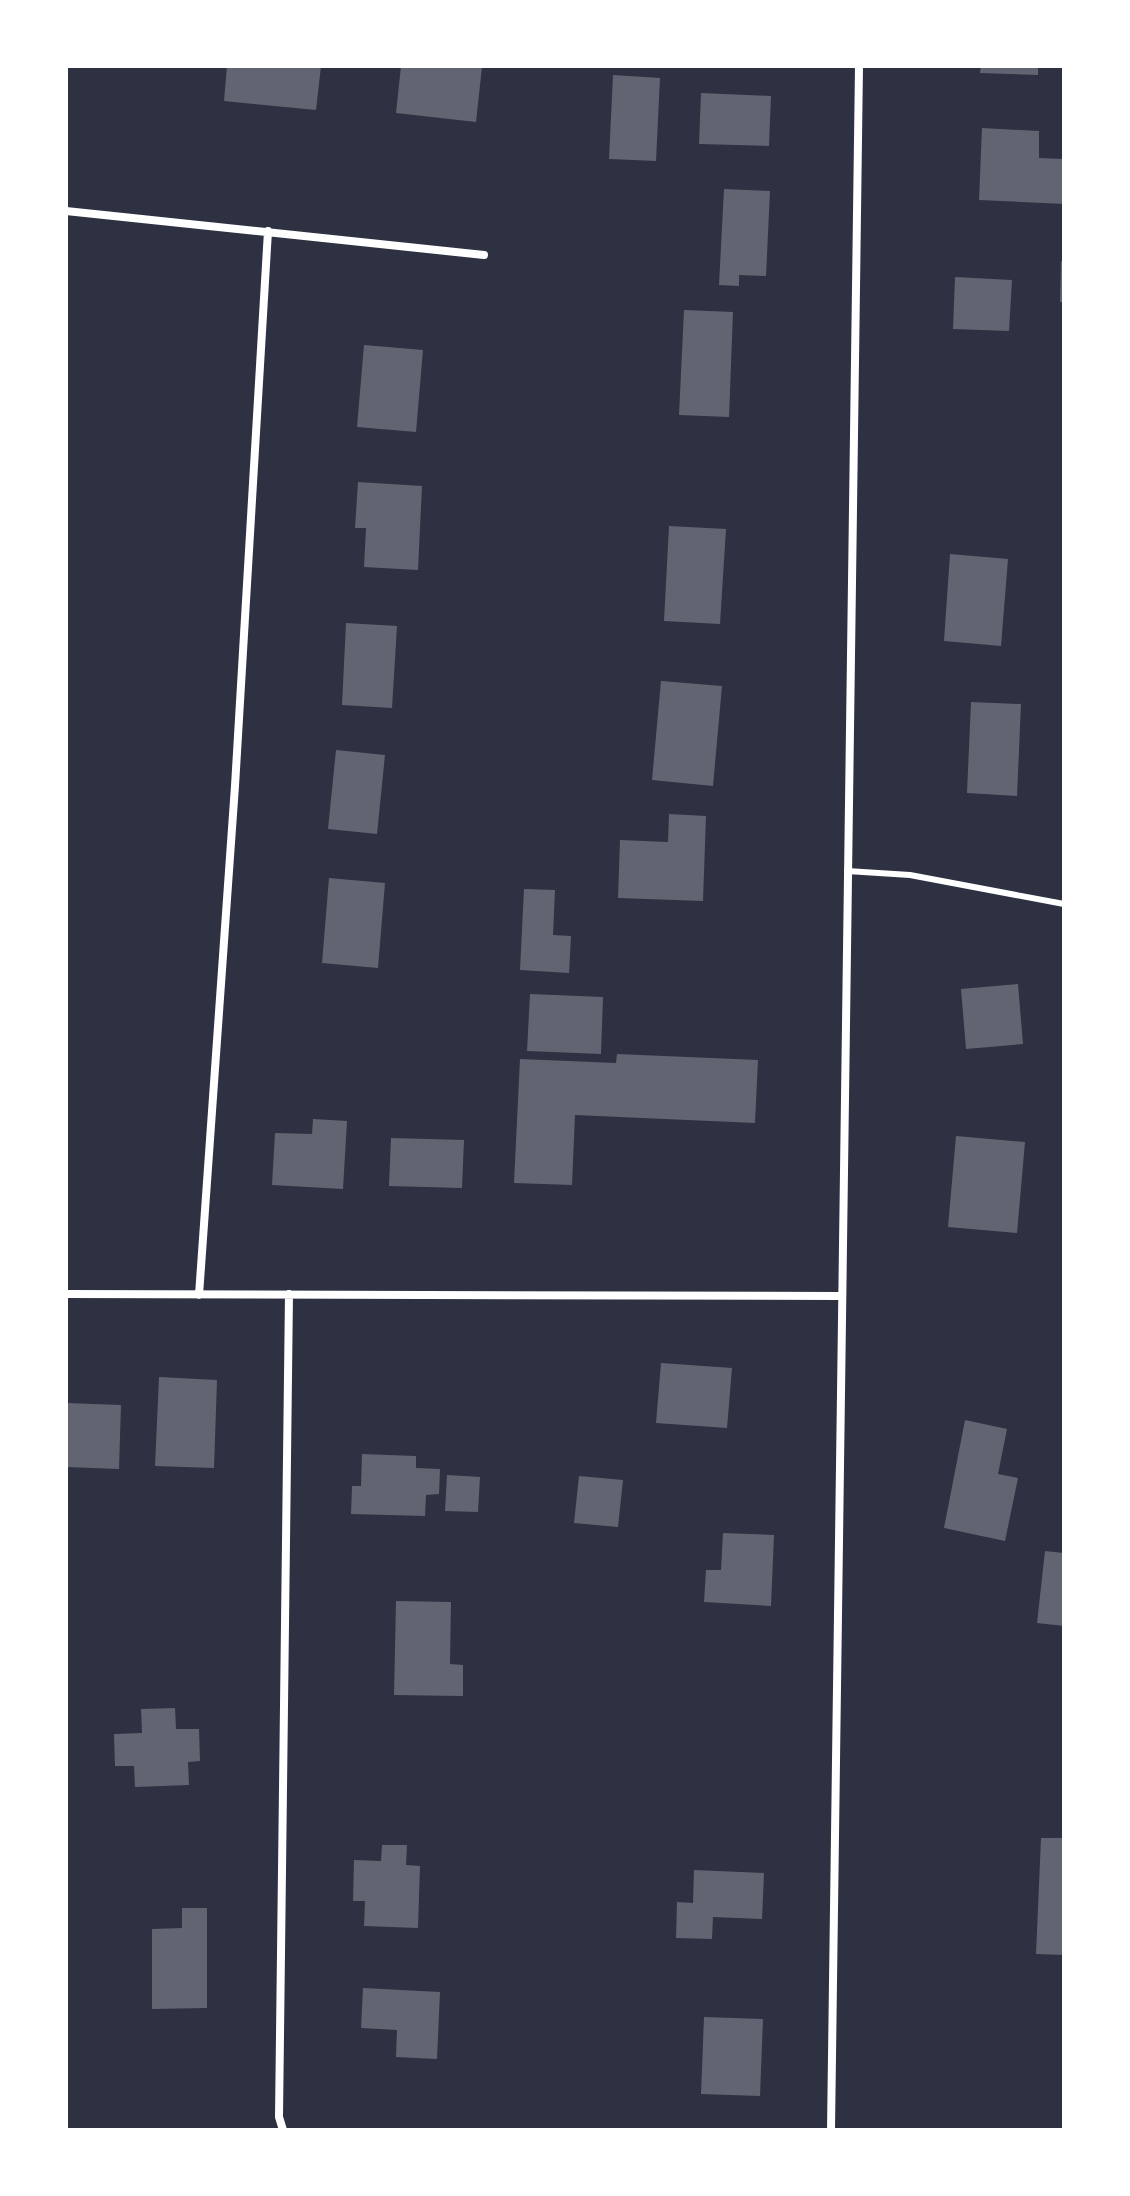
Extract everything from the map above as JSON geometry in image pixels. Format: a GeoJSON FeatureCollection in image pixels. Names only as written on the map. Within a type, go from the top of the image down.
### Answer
{"type":"FeatureCollection","features":[{"type":"Feature","properties":{"kind":"street"},"geometry":{"type":"LineString","coordinates":[[831,2130],[859,66]]}},
{"type":"Feature","properties":{"kind":"street"},"geometry":{"type":"LineString","coordinates":[[66,211],[484,255]]}},
{"type":"Feature","properties":{"kind":"street"},"geometry":{"type":"LineString","coordinates":[[199,1295],[235,786],[268,231]]}},
{"type":"Feature","properties":{"kind":"street"},"geometry":{"type":"LineString","coordinates":[[66,1294],[841,1296]]}},
{"type":"Feature","properties":{"kind":"street"},"geometry":{"type":"LineString","coordinates":[[283,2130],[279,2117],[289,1294]]}},
{"type":"Feature","properties":{"kind":"lane"},"geometry":{"type":"LineString","coordinates":[[847,871],[910,875],[1064,904]]}},
{"type":"Feature","properties":{"kind":"building"},"geometry":{"type":"Polygon","coordinates":[[[227,66],[321,66],[316,110],[224,101],[227,66]]]}},
{"type":"Feature","properties":{"kind":"building"},"geometry":{"type":"Polygon","coordinates":[[[401,66],[482,67],[476,122],[396,113],[401,66]]]}},
{"type":"Feature","properties":{"kind":"building"},"geometry":{"type":"Polygon","coordinates":[[[981,66],[1038,66],[1038,75],[980,73],[981,66]]]}},
{"type":"Feature","properties":{"kind":"building"},"geometry":{"type":"Polygon","coordinates":[[[613,75],[660,78],[656,161],[609,159],[613,75]]]}},
{"type":"Feature","properties":{"kind":"building"},"geometry":{"type":"Polygon","coordinates":[[[701,93],[771,96],[769,146],[699,144],[701,93]]]}},
{"type":"Feature","properties":{"kind":"building"},"geometry":{"type":"Polygon","coordinates":[[[982,128],[1039,131],[1039,158],[1064,159],[1064,204],[979,200],[982,128]]]}},
{"type":"Feature","properties":{"kind":"building"},"geometry":{"type":"Polygon","coordinates":[[[724,189],[770,191],[766,276],[739,275],[739,286],[719,285],[724,189]]]}},
{"type":"Feature","properties":{"kind":"building"},"geometry":{"type":"Polygon","coordinates":[[[1061,261],[1064,261],[1064,302],[1060,302],[1061,261]]]}},
{"type":"Feature","properties":{"kind":"building"},"geometry":{"type":"Polygon","coordinates":[[[955,277],[1012,280],[1009,331],[953,329],[955,277]]]}},
{"type":"Feature","properties":{"kind":"building"},"geometry":{"type":"Polygon","coordinates":[[[684,310],[733,312],[729,417],[679,415],[684,310]]]}},
{"type":"Feature","properties":{"kind":"building"},"geometry":{"type":"Polygon","coordinates":[[[364,345],[423,350],[416,432],[357,427],[364,345]]]}},
{"type":"Feature","properties":{"kind":"building"},"geometry":{"type":"Polygon","coordinates":[[[358,482],[422,486],[418,570],[364,567],[366,528],[355,528],[358,482]]]}},
{"type":"Feature","properties":{"kind":"building"},"geometry":{"type":"Polygon","coordinates":[[[669,526],[726,529],[720,624],[664,621],[669,526]]]}},
{"type":"Feature","properties":{"kind":"building"},"geometry":{"type":"Polygon","coordinates":[[[950,554],[1008,559],[1001,646],[944,641],[950,554]]]}},
{"type":"Feature","properties":{"kind":"building"},"geometry":{"type":"Polygon","coordinates":[[[346,623],[397,626],[392,708],[342,705],[346,623]]]}},
{"type":"Feature","properties":{"kind":"building"},"geometry":{"type":"Polygon","coordinates":[[[661,681],[722,686],[713,786],[652,780],[661,681]]]}},
{"type":"Feature","properties":{"kind":"building"},"geometry":{"type":"Polygon","coordinates":[[[971,702],[1021,704],[1017,796],[967,793],[971,702]]]}},
{"type":"Feature","properties":{"kind":"building"},"geometry":{"type":"Polygon","coordinates":[[[336,750],[385,755],[377,834],[328,829],[336,750]]]}},
{"type":"Feature","properties":{"kind":"building"},"geometry":{"type":"Polygon","coordinates":[[[669,814],[706,816],[703,901],[618,898],[620,840],[668,842],[669,814]]]}},
{"type":"Feature","properties":{"kind":"building"},"geometry":{"type":"Polygon","coordinates":[[[329,878],[385,883],[378,968],[322,963],[329,878]]]}},
{"type":"Feature","properties":{"kind":"building"},"geometry":{"type":"Polygon","coordinates":[[[524,889],[555,890],[553,935],[571,936],[569,973],[520,970],[524,889]]]}},
{"type":"Feature","properties":{"kind":"building"},"geometry":{"type":"Polygon","coordinates":[[[1018,984],[1023,1044],[966,1049],[961,989],[1018,984]]]}},
{"type":"Feature","properties":{"kind":"building"},"geometry":{"type":"Polygon","coordinates":[[[530,994],[603,997],[601,1054],[527,1051],[530,994]]]}},
{"type":"Feature","properties":{"kind":"building"},"geometry":{"type":"Polygon","coordinates":[[[617,1054],[758,1060],[755,1123],[575,1115],[572,1185],[514,1183],[520,1059],[616,1063],[617,1054]]]}},
{"type":"Feature","properties":{"kind":"building"},"geometry":{"type":"Polygon","coordinates":[[[313,1119],[347,1121],[343,1189],[272,1185],[275,1133],[312,1134],[313,1119]]]}},
{"type":"Feature","properties":{"kind":"building"},"geometry":{"type":"Polygon","coordinates":[[[956,1136],[1025,1142],[1017,1233],[948,1227],[956,1136]]]}},
{"type":"Feature","properties":{"kind":"building"},"geometry":{"type":"Polygon","coordinates":[[[391,1138],[464,1140],[462,1188],[389,1186],[391,1138]]]}},
{"type":"Feature","properties":{"kind":"building"},"geometry":{"type":"Polygon","coordinates":[[[661,1363],[732,1368],[727,1428],[656,1423],[661,1363]]]}},
{"type":"Feature","properties":{"kind":"building"},"geometry":{"type":"Polygon","coordinates":[[[159,1377],[217,1380],[214,1468],[155,1466],[159,1377]]]}},
{"type":"Feature","properties":{"kind":"building"},"geometry":{"type":"Polygon","coordinates":[[[66,1403],[121,1405],[119,1469],[66,1467],[66,1403]]]}},
{"type":"Feature","properties":{"kind":"building"},"geometry":{"type":"Polygon","coordinates":[[[965,1420],[1007,1429],[998,1474],[1018,1478],[1005,1541],[944,1528],[965,1420]]]}},
{"type":"Feature","properties":{"kind":"building"},"geometry":{"type":"Polygon","coordinates":[[[362,1454],[416,1456],[416,1468],[440,1469],[439,1494],[426,1495],[425,1516],[351,1514],[352,1486],[361,1486],[362,1454]]]}},
{"type":"Feature","properties":{"kind":"building"},"geometry":{"type":"Polygon","coordinates":[[[447,1475],[480,1477],[478,1512],[445,1511],[447,1475]]]}},
{"type":"Feature","properties":{"kind":"building"},"geometry":{"type":"Polygon","coordinates":[[[579,1476],[623,1480],[618,1527],[574,1523],[579,1476]]]}},
{"type":"Feature","properties":{"kind":"building"},"geometry":{"type":"Polygon","coordinates":[[[723,1533],[774,1535],[771,1606],[704,1602],[706,1570],[721,1570],[723,1533]]]}},
{"type":"Feature","properties":{"kind":"building"},"geometry":{"type":"Polygon","coordinates":[[[1045,1551],[1064,1553],[1064,1626],[1037,1623],[1045,1551]]]}},
{"type":"Feature","properties":{"kind":"building"},"geometry":{"type":"Polygon","coordinates":[[[396,1601],[451,1602],[450,1664],[463,1665],[463,1696],[394,1695],[396,1601]]]}},
{"type":"Feature","properties":{"kind":"building"},"geometry":{"type":"Polygon","coordinates":[[[175,1708],[176,1729],[199,1729],[200,1761],[188,1762],[189,1785],[135,1787],[134,1766],[115,1766],[114,1734],[142,1733],[141,1709],[175,1708]]]}},
{"type":"Feature","properties":{"kind":"building"},"geometry":{"type":"Polygon","coordinates":[[[1041,1838],[1064,1838],[1064,1955],[1036,1954],[1041,1838]]]}},
{"type":"Feature","properties":{"kind":"building"},"geometry":{"type":"Polygon","coordinates":[[[382,1845],[407,1845],[406,1865],[420,1866],[418,1928],[364,1926],[365,1901],[353,1901],[354,1860],[381,1861],[382,1845]]]}},
{"type":"Feature","properties":{"kind":"building"},"geometry":{"type":"Polygon","coordinates":[[[694,1870],[764,1873],[762,1919],[713,1917],[712,1939],[676,1938],[677,1902],[693,1903],[694,1870]]]}},
{"type":"Feature","properties":{"kind":"building"},"geometry":{"type":"Polygon","coordinates":[[[182,1908],[207,1908],[207,2008],[152,2009],[152,1929],[182,1928],[182,1908]]]}},
{"type":"Feature","properties":{"kind":"building"},"geometry":{"type":"Polygon","coordinates":[[[363,1988],[440,1992],[437,2059],[396,2057],[397,2030],[361,2028],[363,1988]]]}},
{"type":"Feature","properties":{"kind":"building"},"geometry":{"type":"Polygon","coordinates":[[[704,2017],[763,2019],[760,2096],[701,2094],[704,2017]]]}}]}
